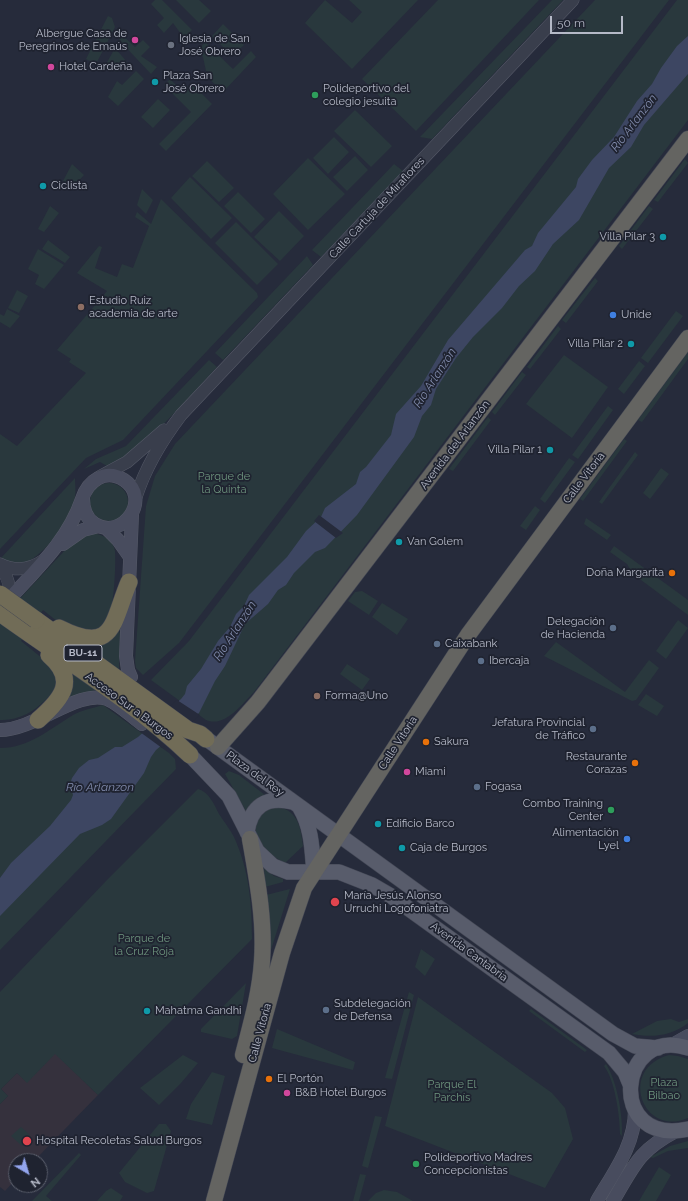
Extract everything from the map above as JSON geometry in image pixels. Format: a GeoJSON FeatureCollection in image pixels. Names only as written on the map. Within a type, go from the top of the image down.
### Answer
{"type":"FeatureCollection","features":[{"type":"Feature","properties":{"kind":"highway","name":"Avenida del Arlanzón"},"geometry":{"type":"LineString","coordinates":[[208,740],[258,702],[688,139]]}},
{"type":"Feature","properties":{"kind":"highway","name":"Calle Vitoria"},"geometry":{"type":"LineString","coordinates":[[214,1201],[282,953],[301,893],[468,635],[688,338]]}},
{"type":"Feature","properties":{"kind":"highway"},"geometry":{"type":"LineString","coordinates":[[38,720],[59,699],[64,689],[65,678],[62,670],[55,660],[42,649],[35,628],[56,627],[80,637],[91,639],[103,636],[112,627],[129,582]]}},
{"type":"Feature","properties":{"kind":"highway","name":"Acceso Sur a Burgos"},"geometry":{"type":"LineString","coordinates":[[2,605],[119,688],[196,760]]}},
{"type":"Feature","properties":{"kind":"highway"},"geometry":{"type":"LineString","coordinates":[[119,688],[193,724],[208,740]]}},
{"type":"Feature","properties":{"kind":"highway","name":"Calle Vitoria"},"geometry":{"type":"LineString","coordinates":[[204,1201],[248,1036],[261,977],[262,940],[260,910],[248,835]]}},
{"type":"Feature","properties":{"kind":"main road"},"geometry":{"type":"LineString","coordinates":[[1,729],[20,728],[78,701],[90,698],[101,698],[119,688],[128,670],[126,656],[130,557],[132,515],[136,497],[126,481],[118,476],[110,475],[101,476],[92,481],[86,488],[73,522],[49,556]]}},
{"type":"Feature","properties":{"kind":"main road"},"geometry":{"type":"LineString","coordinates":[[82,498],[86,515],[92,522],[102,527],[118,540],[130,557]]}},
{"type":"Feature","properties":{"kind":"main road"},"geometry":{"type":"LineString","coordinates":[[2,605],[49,556],[79,532],[89,528],[117,527],[132,515]]}},
{"type":"Feature","properties":{"kind":"main road","name":"Plaza del Rey"},"geometry":{"type":"LineString","coordinates":[[196,760],[208,740],[338,836]]}},
{"type":"Feature","properties":{"kind":"main road"},"geometry":{"type":"LineString","coordinates":[[196,760],[229,796],[248,835]]}},
{"type":"Feature","properties":{"kind":"main road","name":"Plaza del Rey"},"geometry":{"type":"LineString","coordinates":[[248,835],[249,821],[261,805],[271,800],[281,799],[296,805],[306,818],[310,832],[314,873]]}},
{"type":"Feature","properties":{"kind":"main road","name":"Avenida Cantabria"},"geometry":{"type":"LineString","coordinates":[[248,835],[257,851],[273,866],[288,872],[340,872],[365,882],[391,896],[609,1053],[625,1072],[630,1084]]}},
{"type":"Feature","properties":{"kind":"main road","name":"Avenida Cantabria"},"geometry":{"type":"LineString","coordinates":[[338,836],[613,1034],[635,1046],[665,1046]]}},
{"type":"Feature","properties":{"kind":"main road"},"geometry":{"type":"LineString","coordinates":[[682,1130],[654,1127],[643,1120],[635,1110],[630,1097],[630,1084],[634,1068],[644,1057],[688,1036]]}},
{"type":"Feature","properties":{"kind":"main road"},"geometry":{"type":"LineString","coordinates":[[665,1046],[688,1048]]}},
{"type":"Feature","properties":{"kind":"main road"},"geometry":{"type":"LineString","coordinates":[[597,1201],[631,1140],[635,1110]]}},
{"type":"Feature","properties":{"kind":"main road"},"geometry":{"type":"LineString","coordinates":[[613,1201],[642,1154],[652,1145],[682,1130]]}},
{"type":"Feature","properties":{"kind":"street","name":"Calle Cartuja de Miraflores"},"geometry":{"type":"LineString","coordinates":[[101,476],[136,455],[182,414],[572,0]]}},
{"type":"Feature","properties":{"kind":"street","name":"Calle Cartuja de Miraflores"},"geometry":{"type":"LineString","coordinates":[[136,497],[147,468],[156,450],[182,414]]}},
{"type":"Feature","properties":{"kind":"street"},"geometry":{"type":"LineString","coordinates":[[0,564],[18,570],[34,566],[49,556]]}},
{"type":"Feature","properties":{"kind":"street"},"geometry":{"type":"LineString","coordinates":[[0,568],[8,581],[9,594],[2,605]]}},
{"type":"Feature","properties":{"kind":"shaded area","name":"Hospital Recoletas Salud Burgos"},"geometry":{"type":"Polygon","coordinates":[[[55,1053],[98,1095],[42,1153],[8,1153],[8,1188],[5,1191],[0,1187],[0,1104],[8,1096],[1,1089],[17,1073],[27,1082],[55,1053]]]}},
{"type":"Feature","properties":{"kind":"green space"},"geometry":{"type":"Polygon","coordinates":[[[155,0],[162,0],[192,30],[184,38],[173,23],[164,33],[157,25],[164,18],[151,4],[155,0]]]}},
{"type":"Feature","properties":{"kind":"green space"},"geometry":{"type":"Polygon","coordinates":[[[176,0],[199,0],[211,11],[199,23],[176,0]]]}},
{"type":"Feature","properties":{"kind":"green space"},"geometry":{"type":"Polygon","coordinates":[[[325,0],[352,23],[362,12],[349,0],[418,0],[352,69],[305,23],[325,0]]]}},
{"type":"Feature","properties":{"kind":"green space"},"geometry":{"type":"Polygon","coordinates":[[[438,0],[539,0],[416,131],[362,79],[438,0]]]}},
{"type":"Feature","properties":{"kind":"green space"},"geometry":{"type":"Polygon","coordinates":[[[552,0],[563,0],[432,139],[420,137],[552,0]]]}},
{"type":"Feature","properties":{"kind":"green space","name":"Parque de la Quinta"},"geometry":{"type":"Polygon","coordinates":[[[595,0],[669,0],[179,643],[143,675],[136,668],[135,661],[146,506],[155,476],[175,444],[595,0]]]}},
{"type":"Feature","properties":{"kind":"green space"},"geometry":{"type":"Polygon","coordinates":[[[677,0],[688,0],[688,120],[254,692],[233,714],[220,721],[213,722],[206,720],[151,680],[189,641],[677,0]]]}},
{"type":"Feature","properties":{"kind":"green space"},"geometry":{"type":"Polygon","coordinates":[[[108,16],[112,18],[115,27],[96,64],[86,59],[108,16]]]}},
{"type":"Feature","properties":{"kind":"green space"},"geometry":{"type":"Polygon","coordinates":[[[223,24],[244,45],[232,56],[212,36],[223,24]]]}},
{"type":"Feature","properties":{"kind":"green space"},"geometry":{"type":"Polygon","coordinates":[[[122,35],[135,47],[143,40],[150,47],[141,56],[157,67],[151,74],[119,40],[122,35]]]}},
{"type":"Feature","properties":{"kind":"green space"},"geometry":{"type":"Polygon","coordinates":[[[205,42],[233,69],[251,51],[256,57],[223,92],[204,74],[206,71],[203,57],[197,51],[205,42]]]}},
{"type":"Feature","properties":{"kind":"green space"},"geometry":{"type":"Polygon","coordinates":[[[115,48],[127,62],[117,72],[105,66],[115,48]]]}},
{"type":"Feature","properties":{"kind":"green space"},"geometry":{"type":"Polygon","coordinates":[[[136,71],[144,79],[118,106],[108,97],[117,81],[122,85],[136,71]]]}},
{"type":"Feature","properties":{"kind":"green space"},"geometry":{"type":"Polygon","coordinates":[[[170,79],[176,85],[191,87],[193,85],[212,104],[166,151],[159,144],[191,112],[164,85],[170,79]]]}},
{"type":"Feature","properties":{"kind":"green space"},"geometry":{"type":"Polygon","coordinates":[[[158,99],[170,110],[153,128],[141,117],[158,99]]]}},
{"type":"Feature","properties":{"kind":"green space"},"geometry":{"type":"Polygon","coordinates":[[[355,110],[392,146],[371,167],[334,131],[355,110]]]}},
{"type":"Feature","properties":{"kind":"green space"},"geometry":{"type":"Polygon","coordinates":[[[334,137],[349,152],[328,174],[313,158],[334,137]]]}},
{"type":"Feature","properties":{"kind":"green space"},"geometry":{"type":"Polygon","coordinates":[[[355,156],[368,170],[347,191],[333,177],[355,156]]]}},
{"type":"Feature","properties":{"kind":"green space"},"geometry":{"type":"Polygon","coordinates":[[[308,158],[345,194],[308,230],[273,194],[308,158]]]}},
{"type":"Feature","properties":{"kind":"green space"},"geometry":{"type":"Polygon","coordinates":[[[685,159],[688,163],[658,202],[654,200],[685,159]]]}},
{"type":"Feature","properties":{"kind":"green space"},"geometry":{"type":"Polygon","coordinates":[[[207,161],[234,188],[219,202],[192,176],[207,161]]]}},
{"type":"Feature","properties":{"kind":"green space"},"geometry":{"type":"Polygon","coordinates":[[[72,164],[84,175],[73,187],[63,181],[72,164]]]}},
{"type":"Feature","properties":{"kind":"green space"},"geometry":{"type":"Polygon","coordinates":[[[394,164],[403,171],[321,257],[312,250],[394,164]]]}},
{"type":"Feature","properties":{"kind":"green space"},"geometry":{"type":"Polygon","coordinates":[[[190,177],[232,218],[211,239],[171,198],[190,177]]]}},
{"type":"Feature","properties":{"kind":"green space"},"geometry":{"type":"Polygon","coordinates":[[[142,189],[153,200],[146,214],[137,205],[142,189]]]}},
{"type":"Feature","properties":{"kind":"green space"},"geometry":{"type":"Polygon","coordinates":[[[238,192],[265,219],[251,233],[224,206],[238,192]]]}},
{"type":"Feature","properties":{"kind":"green space"},"geometry":{"type":"Polygon","coordinates":[[[161,199],[257,293],[258,297],[123,440],[86,458],[0,549],[0,434],[17,446],[86,373],[69,362],[71,359],[57,350],[107,291],[77,273],[99,246],[102,247],[95,268],[117,277],[122,264],[133,268],[149,226],[135,217],[137,212],[151,224],[161,199]]]}},
{"type":"Feature","properties":{"kind":"green space"},"geometry":{"type":"Polygon","coordinates":[[[50,206],[59,213],[44,232],[38,229],[50,206]]]}},
{"type":"Feature","properties":{"kind":"green space"},"geometry":{"type":"Polygon","coordinates":[[[649,206],[653,209],[622,249],[619,246],[649,206]]]}},
{"type":"Feature","properties":{"kind":"green space"},"geometry":{"type":"Polygon","coordinates":[[[279,211],[304,236],[280,261],[254,237],[279,211]]]}},
{"type":"Feature","properties":{"kind":"green space"},"geometry":{"type":"Polygon","coordinates":[[[236,222],[278,264],[257,285],[215,243],[236,222]]]}},
{"type":"Feature","properties":{"kind":"green space"},"geometry":{"type":"Polygon","coordinates":[[[48,240],[70,257],[65,263],[42,249],[48,240]]]}},
{"type":"Feature","properties":{"kind":"green space"},"geometry":{"type":"Polygon","coordinates":[[[38,249],[64,265],[44,289],[35,284],[39,275],[28,269],[38,249]]]}},
{"type":"Feature","properties":{"kind":"green space"},"geometry":{"type":"Polygon","coordinates":[[[307,256],[313,265],[223,360],[215,353],[307,256]]]}},
{"type":"Feature","properties":{"kind":"green space"},"geometry":{"type":"Polygon","coordinates":[[[595,278],[598,281],[566,323],[562,320],[595,278]]]}},
{"type":"Feature","properties":{"kind":"green space"},"geometry":{"type":"Polygon","coordinates":[[[17,290],[28,296],[19,313],[8,308],[17,290]]]}},
{"type":"Feature","properties":{"kind":"green space"},"geometry":{"type":"Polygon","coordinates":[[[7,309],[20,316],[10,328],[0,322],[0,314],[4,316],[7,309]]]}},
{"type":"Feature","properties":{"kind":"green space"},"geometry":{"type":"Polygon","coordinates":[[[676,311],[683,316],[648,363],[641,358],[676,311]]]}},
{"type":"Feature","properties":{"kind":"green space"},"geometry":{"type":"Polygon","coordinates":[[[558,326],[561,329],[530,369],[527,367],[558,326]]]}},
{"type":"Feature","properties":{"kind":"green space"},"geometry":{"type":"Polygon","coordinates":[[[688,352],[688,359],[642,422],[638,420],[688,352]]]}},
{"type":"Feature","properties":{"kind":"green space"},"geometry":{"type":"Polygon","coordinates":[[[564,355],[608,387],[572,438],[526,404],[564,355]]]}},
{"type":"Feature","properties":{"kind":"green space"},"geometry":{"type":"Polygon","coordinates":[[[209,360],[217,367],[166,422],[122,458],[107,466],[100,462],[84,469],[96,459],[126,446],[209,360]]]}},
{"type":"Feature","properties":{"kind":"green space"},"geometry":{"type":"Polygon","coordinates":[[[639,361],[645,366],[624,394],[618,389],[639,361]]]}},
{"type":"Feature","properties":{"kind":"green space"},"geometry":{"type":"Polygon","coordinates":[[[522,372],[526,375],[495,415],[492,412],[522,372]]]}},
{"type":"Feature","properties":{"kind":"green space"},"geometry":{"type":"Polygon","coordinates":[[[608,406],[613,410],[578,459],[572,455],[608,406]]]}},
{"type":"Feature","properties":{"kind":"green space"},"geometry":{"type":"Polygon","coordinates":[[[488,417],[491,420],[453,471],[449,469],[488,417]]]}},
{"type":"Feature","properties":{"kind":"green space"},"geometry":{"type":"Polygon","coordinates":[[[624,439],[627,441],[583,501],[580,499],[624,439]]]}},
{"type":"Feature","properties":{"kind":"green space"},"geometry":{"type":"Polygon","coordinates":[[[635,452],[638,455],[602,504],[599,502],[635,452]]]}},
{"type":"Feature","properties":{"kind":"green space"},"geometry":{"type":"Polygon","coordinates":[[[569,458],[575,462],[545,503],[540,499],[569,458]]]}},
{"type":"Feature","properties":{"kind":"green space"},"geometry":{"type":"Polygon","coordinates":[[[661,468],[669,474],[650,499],[643,493],[661,468]]]}},
{"type":"Feature","properties":{"kind":"green space"},"geometry":{"type":"Polygon","coordinates":[[[75,478],[75,495],[73,506],[63,526],[49,544],[40,553],[24,564],[6,562],[1,558],[75,478]]]}},
{"type":"Feature","properties":{"kind":"green space"},"geometry":{"type":"Polygon","coordinates":[[[105,483],[113,483],[120,486],[125,491],[128,502],[125,513],[120,518],[113,521],[105,521],[98,518],[93,513],[90,506],[90,498],[93,491],[98,486],[105,483]]]}},
{"type":"Feature","properties":{"kind":"green space"},"geometry":{"type":"Polygon","coordinates":[[[535,506],[540,510],[526,530],[520,526],[535,506]]]}},
{"type":"Feature","properties":{"kind":"green space"},"geometry":{"type":"Polygon","coordinates":[[[586,518],[611,535],[607,540],[584,524],[586,518]]]}},
{"type":"Feature","properties":{"kind":"green space"},"geometry":{"type":"Polygon","coordinates":[[[94,533],[108,539],[115,551],[115,575],[111,611],[108,620],[98,629],[93,631],[58,622],[43,610],[21,641],[53,667],[57,686],[40,705],[25,715],[9,720],[0,720],[0,620],[67,548],[79,538],[94,533]]]}},
{"type":"Feature","properties":{"kind":"green space"},"geometry":{"type":"Polygon","coordinates":[[[614,546],[688,600],[688,615],[633,574],[627,564],[610,552],[614,546]]]}},
{"type":"Feature","properties":{"kind":"green space"},"geometry":{"type":"Polygon","coordinates":[[[362,591],[378,601],[369,615],[348,601],[355,592],[362,591]]]}},
{"type":"Feature","properties":{"kind":"green space"},"geometry":{"type":"Polygon","coordinates":[[[382,603],[408,619],[397,635],[372,617],[382,603]]]}},
{"type":"Feature","properties":{"kind":"green space"},"geometry":{"type":"Polygon","coordinates":[[[678,620],[688,628],[666,659],[656,651],[678,620]]]}},
{"type":"Feature","properties":{"kind":"green space"},"geometry":{"type":"Polygon","coordinates":[[[119,631],[119,670],[88,649],[108,642],[119,631]]]}},
{"type":"Feature","properties":{"kind":"green space"},"geometry":{"type":"Polygon","coordinates":[[[556,642],[625,692],[649,660],[659,668],[636,700],[632,701],[544,656],[556,642]]]}},
{"type":"Feature","properties":{"kind":"green space"},"geometry":{"type":"Polygon","coordinates":[[[347,664],[370,679],[362,690],[340,674],[347,664]]]}},
{"type":"Feature","properties":{"kind":"green space"},"geometry":{"type":"Polygon","coordinates":[[[71,672],[96,690],[82,693],[65,701],[71,672]]]}},
{"type":"Feature","properties":{"kind":"green space"},"geometry":{"type":"Polygon","coordinates":[[[646,694],[664,706],[657,716],[638,705],[646,694]]]}},
{"type":"Feature","properties":{"kind":"green space"},"geometry":{"type":"Polygon","coordinates":[[[103,705],[169,753],[175,759],[176,769],[0,950],[0,748],[20,745],[30,741],[39,737],[76,713],[103,705]]]}},
{"type":"Feature","properties":{"kind":"green space"},"geometry":{"type":"Polygon","coordinates":[[[229,771],[239,775],[265,795],[251,804],[246,811],[225,774],[229,771]]]}},
{"type":"Feature","properties":{"kind":"green space","name":"Parque de la Cruz Roja"},"geometry":{"type":"Polygon","coordinates":[[[198,789],[211,799],[232,834],[239,849],[249,887],[252,939],[98,1095],[55,1054],[27,1083],[17,1073],[1,1089],[8,1096],[0,1104],[0,992],[107,880],[198,789]]]}},
{"type":"Feature","properties":{"kind":"green space"},"geometry":{"type":"Polygon","coordinates":[[[275,807],[282,808],[293,815],[301,832],[303,846],[285,863],[266,850],[261,844],[256,832],[256,824],[261,815],[275,807]]]}},
{"type":"Feature","properties":{"kind":"green space"},"geometry":{"type":"Polygon","coordinates":[[[264,868],[274,876],[283,879],[283,882],[265,887],[264,868]]]}},
{"type":"Feature","properties":{"kind":"green space"},"geometry":{"type":"Polygon","coordinates":[[[290,889],[271,950],[267,949],[266,895],[290,889]]]}},
{"type":"Feature","properties":{"kind":"green space"},"geometry":{"type":"Polygon","coordinates":[[[421,949],[435,959],[425,976],[415,967],[421,949]]]}},
{"type":"Feature","properties":{"kind":"green space"},"geometry":{"type":"Polygon","coordinates":[[[246,983],[237,1036],[232,1039],[201,1032],[201,1029],[246,983]]]}},
{"type":"Feature","properties":{"kind":"green space"},"geometry":{"type":"Polygon","coordinates":[[[409,992],[414,995],[392,1079],[385,1078],[409,992]]]}},
{"type":"Feature","properties":{"kind":"green space","name":"Parque El Parchís"},"geometry":{"type":"Polygon","coordinates":[[[418,997],[552,1093],[565,1108],[573,1139],[545,1188],[385,1126],[418,997]]]}},
{"type":"Feature","properties":{"kind":"green space"},"geometry":{"type":"Polygon","coordinates":[[[531,1009],[587,1050],[585,1052],[529,1011],[531,1009]]]}},
{"type":"Feature","properties":{"kind":"green space"},"geometry":{"type":"Polygon","coordinates":[[[671,1019],[679,1022],[688,1019],[688,1023],[675,1031],[662,1035],[647,1036],[632,1034],[657,1021],[671,1019]]]}},
{"type":"Feature","properties":{"kind":"green space"},"geometry":{"type":"Polygon","coordinates":[[[277,1029],[355,1062],[353,1070],[272,1048],[277,1029]]]}},
{"type":"Feature","properties":{"kind":"green space"},"geometry":{"type":"Polygon","coordinates":[[[183,1055],[198,1063],[159,1105],[140,1088],[183,1055]]]}},
{"type":"Feature","properties":{"kind":"green space","name":"Plaza Bilbao"},"geometry":{"type":"Polygon","coordinates":[[[669,1055],[688,1059],[688,1118],[672,1122],[659,1119],[649,1111],[642,1099],[640,1086],[644,1074],[653,1063],[669,1055]]]}},
{"type":"Feature","properties":{"kind":"green space"},"geometry":{"type":"Polygon","coordinates":[[[606,1064],[613,1079],[618,1098],[622,1136],[620,1134],[618,1109],[614,1089],[608,1072],[604,1066],[606,1064]]]}},
{"type":"Feature","properties":{"kind":"green space"},"geometry":{"type":"Polygon","coordinates":[[[212,1072],[225,1076],[212,1125],[186,1119],[191,1104],[212,1072]]]}},
{"type":"Feature","properties":{"kind":"green space"},"geometry":{"type":"Polygon","coordinates":[[[375,1116],[382,1117],[368,1168],[362,1166],[375,1116]]]}},
{"type":"Feature","properties":{"kind":"green space"},"geometry":{"type":"Polygon","coordinates":[[[159,1124],[166,1124],[171,1131],[154,1191],[147,1193],[125,1182],[119,1173],[159,1124]]]}},
{"type":"Feature","properties":{"kind":"green space"},"geometry":{"type":"Polygon","coordinates":[[[21,1127],[29,1134],[30,1138],[22,1146],[11,1136],[21,1127]]]}},
{"type":"Feature","properties":{"kind":"green space"},"geometry":{"type":"Polygon","coordinates":[[[688,1141],[688,1148],[668,1151],[653,1158],[650,1157],[670,1146],[688,1141]]]}},
{"type":"Feature","properties":{"kind":"green space"},"geometry":{"type":"Polygon","coordinates":[[[79,1153],[81,1155],[46,1196],[52,1201],[32,1201],[40,1193],[48,1193],[48,1185],[79,1153]]]}},
{"type":"Feature","properties":{"kind":"green space"},"geometry":{"type":"Polygon","coordinates":[[[659,1167],[671,1175],[656,1201],[639,1201],[659,1167]]]}},
{"type":"Feature","properties":{"kind":"green space"},"geometry":{"type":"Polygon","coordinates":[[[360,1174],[366,1175],[359,1201],[353,1201],[360,1174]]]}},
{"type":"Feature","properties":{"kind":"green space"},"geometry":{"type":"Polygon","coordinates":[[[111,1188],[123,1196],[120,1201],[97,1201],[106,1191],[111,1188]]]}},
{"type":"Feature","properties":{"kind":"green space"},"geometry":{"type":"Polygon","coordinates":[[[384,1190],[397,1192],[413,1201],[368,1201],[376,1193],[384,1190]]]}},
{"type":"Feature","properties":{"kind":"water","name":"Río Arlanzon"},"geometry":{"type":"Polygon","coordinates":[[[688,36],[688,74],[644,125],[631,147],[609,168],[579,220],[553,244],[535,271],[519,286],[502,308],[473,337],[456,358],[436,389],[431,405],[422,416],[414,437],[357,515],[325,548],[315,552],[294,573],[286,585],[278,590],[268,604],[245,624],[225,666],[215,681],[199,713],[156,750],[144,773],[111,819],[102,825],[80,834],[0,916],[0,878],[11,863],[50,826],[71,800],[73,795],[70,784],[79,768],[89,760],[98,758],[115,747],[122,747],[138,737],[181,699],[185,694],[187,686],[201,669],[218,641],[230,627],[236,614],[244,606],[249,595],[287,557],[306,531],[321,517],[325,508],[356,484],[360,472],[366,467],[391,435],[396,414],[421,386],[448,340],[525,250],[532,246],[538,233],[576,187],[578,179],[592,160],[614,137],[637,101],[652,84],[661,68],[677,46],[688,36]]]}},
{"type":"Feature","properties":{"kind":"pier"},"geometry":{"type":"Polygon","coordinates":[[[319,515],[343,533],[336,538],[314,521],[319,515]]]}},
{"type":"Feature","properties":{"kind":"pier"},"geometry":{"type":"Polygon","coordinates":[[[177,700],[200,715],[162,748],[140,732],[177,700]]]}},
{"type":"Feature","properties":{"kind":"place","name":"Albergue Casa de Peregrinos de Emaús"},"geometry":{"type":"Point","coordinates":[135,40]}},
{"type":"Feature","properties":{"kind":"place","name":"Iglesia de San José Obrero"},"geometry":{"type":"Point","coordinates":[171,45]}},
{"type":"Feature","properties":{"kind":"place","name":"Hotel Cardeña"},"geometry":{"type":"Point","coordinates":[51,67]}},
{"type":"Feature","properties":{"kind":"place","name":"Plaza San José Obrero"},"geometry":{"type":"Point","coordinates":[155,82]}},
{"type":"Feature","properties":{"kind":"place","name":"Polideportivo del colegio jesuita"},"geometry":{"type":"Point","coordinates":[315,95]}},
{"type":"Feature","properties":{"kind":"place","name":"Ciclista"},"geometry":{"type":"Point","coordinates":[43,186]}},
{"type":"Feature","properties":{"kind":"place","name":"Villa Pilar 3"},"geometry":{"type":"Point","coordinates":[663,237]}},
{"type":"Feature","properties":{"kind":"place","name":"Estudio Ruiz academia de arte"},"geometry":{"type":"Point","coordinates":[81,307]}},
{"type":"Feature","properties":{"kind":"place","name":"Unide"},"geometry":{"type":"Point","coordinates":[613,315]}},
{"type":"Feature","properties":{"kind":"place","name":"Villa Pilar 2"},"geometry":{"type":"Point","coordinates":[631,344]}},
{"type":"Feature","properties":{"kind":"place","name":"Villa Pilar 1"},"geometry":{"type":"Point","coordinates":[550,450]}},
{"type":"Feature","properties":{"kind":"place","name":"Van Golem"},"geometry":{"type":"Point","coordinates":[399,542]}},
{"type":"Feature","properties":{"kind":"place","name":"Doña Margarita"},"geometry":{"type":"Point","coordinates":[672,573]}},
{"type":"Feature","properties":{"kind":"place","name":"Delegación de Hacienda"},"geometry":{"type":"Point","coordinates":[613,628]}},
{"type":"Feature","properties":{"kind":"place","name":"Caixabank"},"geometry":{"type":"Point","coordinates":[437,644]}},
{"type":"Feature","properties":{"kind":"place","name":"Ibercaja"},"geometry":{"type":"Point","coordinates":[481,661]}},
{"type":"Feature","properties":{"kind":"place","name":"Forma@Uno"},"geometry":{"type":"Point","coordinates":[317,696]}},
{"type":"Feature","properties":{"kind":"place","name":"Jefatura Provincial de Tráfico"},"geometry":{"type":"Point","coordinates":[593,729]}},
{"type":"Feature","properties":{"kind":"place","name":"Sakura"},"geometry":{"type":"Point","coordinates":[426,742]}},
{"type":"Feature","properties":{"kind":"place","name":"Restaurante Corazas"},"geometry":{"type":"Point","coordinates":[635,763]}},
{"type":"Feature","properties":{"kind":"place","name":"Miami"},"geometry":{"type":"Point","coordinates":[407,772]}},
{"type":"Feature","properties":{"kind":"place","name":"Fogasa"},"geometry":{"type":"Point","coordinates":[477,787]}},
{"type":"Feature","properties":{"kind":"place","name":"Combo Training Center"},"geometry":{"type":"Point","coordinates":[611,810]}},
{"type":"Feature","properties":{"kind":"place","name":"Edificio Barco"},"geometry":{"type":"Point","coordinates":[378,824]}},
{"type":"Feature","properties":{"kind":"place","name":"Alimentación Lyel"},"geometry":{"type":"Point","coordinates":[627,839]}},
{"type":"Feature","properties":{"kind":"place","name":"Caja de Burgos"},"geometry":{"type":"Point","coordinates":[402,848]}},
{"type":"Feature","properties":{"kind":"place","name":"María Jesús Alonso Urruchi Logofoniatra"},"geometry":{"type":"Point","coordinates":[335,902]}},
{"type":"Feature","properties":{"kind":"place","name":"Subdelegación de Defensa"},"geometry":{"type":"Point","coordinates":[326,1010]}},
{"type":"Feature","properties":{"kind":"place","name":"Mahatma Gandhi"},"geometry":{"type":"Point","coordinates":[147,1011]}},
{"type":"Feature","properties":{"kind":"place","name":"El Portón"},"geometry":{"type":"Point","coordinates":[269,1079]}},
{"type":"Feature","properties":{"kind":"place","name":"B&B Hotel Burgos"},"geometry":{"type":"Point","coordinates":[287,1093]}},
{"type":"Feature","properties":{"kind":"place","name":"Hospital Recoletas Salud Burgos"},"geometry":{"type":"Point","coordinates":[27,1141]}},
{"type":"Feature","properties":{"kind":"place","name":"Polideportivo Madres Concepcionistas"},"geometry":{"type":"Point","coordinates":[416,1164]}},
{"type":"Feature","properties":{"kind":"water label","name":"Río Arlanzón"},"geometry":{"type":"Point","coordinates":[634,123]}},
{"type":"Feature","properties":{"kind":"water label","name":"Río Arlanzón"},"geometry":{"type":"Point","coordinates":[435,378]}},
{"type":"Feature","properties":{"kind":"water label","name":"Río Arlanzón"},"geometry":{"type":"Point","coordinates":[235,631]}}]}
